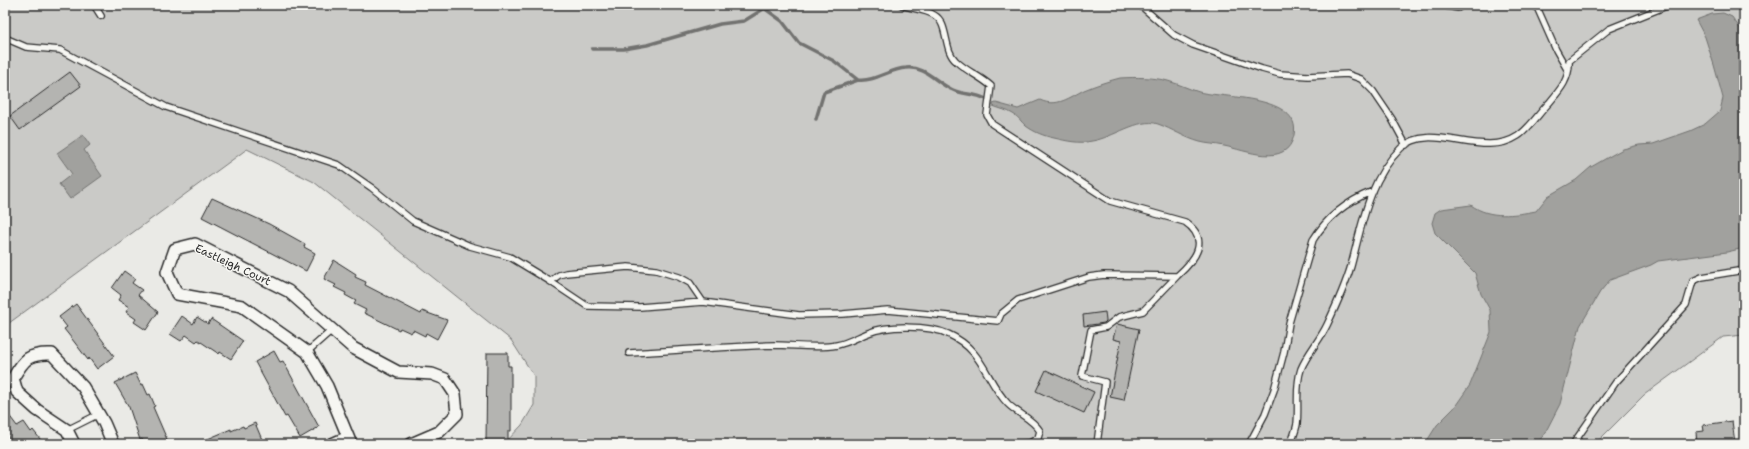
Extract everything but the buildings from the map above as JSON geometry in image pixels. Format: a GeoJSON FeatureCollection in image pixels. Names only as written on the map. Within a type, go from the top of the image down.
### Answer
{"type":"FeatureCollection","features":[{"type":"Feature","properties":{"kind":"street","name":"Eastleigh Court"},"geometry":{"type":"LineString","coordinates":[[350,440],[327,386],[307,352],[242,306],[177,294],[167,272],[175,249],[195,244],[288,291],[353,348],[398,372],[432,374],[445,379],[455,394],[457,414],[439,432],[412,444]]}},
{"type":"Feature","properties":{"kind":"street"},"geometry":{"type":"LineString","coordinates":[[74,444],[67,430],[37,410],[17,392],[13,378],[23,361],[38,353],[52,354],[83,387],[99,414],[111,443]]}},
{"type":"Feature","properties":{"kind":"street"},"geometry":{"type":"LineString","coordinates":[[332,444],[350,440]]}},
{"type":"Feature","properties":{"kind":"lane"},"geometry":{"type":"LineString","coordinates":[[94,5],[102,16]]}},
{"type":"Feature","properties":{"kind":"lane"},"geometry":{"type":"LineString","coordinates":[[902,5],[935,15],[943,27],[948,50],[955,61],[982,78],[991,86],[987,115],[992,124],[1110,202],[1185,222],[1191,226],[1198,237],[1197,251],[1190,264],[1143,311],[1119,317],[1106,327],[1091,330],[1082,376],[1105,382],[1097,444]]}},
{"type":"Feature","properties":{"kind":"lane"},"geometry":{"type":"LineString","coordinates":[[1140,5],[1174,35],[1193,45],[1262,69],[1280,74],[1308,76],[1347,74],[1361,79],[1373,91],[1392,119],[1406,146]]}},
{"type":"Feature","properties":{"kind":"lane"},"geometry":{"type":"LineString","coordinates":[[1440,5],[1458,8],[1462,5]]}},
{"type":"Feature","properties":{"kind":"lane"},"geometry":{"type":"LineString","coordinates":[[1536,5],[1556,50],[1569,73]]}},
{"type":"Feature","properties":{"kind":"lane"},"geometry":{"type":"LineString","coordinates":[[1291,444],[1296,424],[1301,370],[1330,319],[1350,268],[1366,210],[1373,191],[1385,168],[1402,147],[1417,140],[1432,136],[1472,144],[1489,144],[1518,136],[1564,84],[1569,73],[1569,61],[1609,29],[1669,5]]}},
{"type":"Feature","properties":{"kind":"lane"},"geometry":{"type":"LineString","coordinates":[[5,38],[26,47],[60,50],[166,107],[339,165],[372,188],[413,221],[470,246],[510,257],[587,306],[640,307],[703,302],[799,315],[843,314],[888,310],[998,321],[1001,314],[1018,300],[1089,277],[1104,275],[1177,276]]}},
{"type":"Feature","properties":{"kind":"lane"},"geometry":{"type":"LineString","coordinates":[[1249,444],[1265,414],[1274,390],[1284,352],[1289,323],[1313,240],[1327,220],[1347,204],[1373,191]]}},
{"type":"Feature","properties":{"kind":"lane"},"geometry":{"type":"LineString","coordinates":[[551,282],[558,275],[566,273],[637,267],[679,277],[690,283],[703,302]]}},
{"type":"Feature","properties":{"kind":"lane"},"geometry":{"type":"LineString","coordinates":[[1573,444],[1612,387],[1686,305],[1693,281],[1702,277],[1744,270]]}},
{"type":"Feature","properties":{"kind":"lane"},"geometry":{"type":"LineString","coordinates":[[629,353],[754,346],[837,345],[884,328],[918,328],[938,330],[949,334],[961,342],[980,358],[1000,393],[1009,404],[1034,422],[1040,431],[1038,438],[1030,443],[1022,444]]}},
{"type":"Feature","properties":{"kind":"lane"},"geometry":{"type":"LineString","coordinates":[[307,352],[332,330]]}},
{"type":"Feature","properties":{"kind":"lane"},"geometry":{"type":"LineString","coordinates":[[67,430],[99,414]]}},
{"type":"Feature","properties":{"kind":"shaded area"},"geometry":{"type":"Polygon","coordinates":[[[5,5],[1744,5],[1744,335],[1723,337],[1644,395],[1595,444],[500,444],[505,443],[522,425],[534,405],[534,376],[511,340],[314,182],[247,149],[5,326],[5,5]]]}},
{"type":"Feature","properties":{"kind":"shaded area"},"geometry":{"type":"Polygon","coordinates":[[[1723,13],[1732,17],[1744,34],[1744,248],[1727,252],[1658,261],[1610,280],[1600,292],[1580,326],[1560,404],[1545,433],[1537,444],[1425,444],[1437,425],[1454,408],[1470,385],[1491,332],[1490,310],[1481,294],[1475,273],[1435,233],[1432,223],[1435,213],[1441,209],[1471,205],[1486,212],[1502,215],[1536,211],[1548,196],[1576,180],[1591,167],[1623,149],[1639,145],[1653,144],[1705,124],[1720,111],[1723,98],[1705,37],[1696,20],[1712,14],[1723,13]]]}},
{"type":"Feature","properties":{"kind":"shaded area"},"geometry":{"type":"Polygon","coordinates":[[[1132,77],[1162,80],[1199,92],[1241,98],[1274,105],[1286,112],[1293,122],[1294,135],[1290,145],[1283,152],[1264,155],[1221,145],[1200,142],[1158,124],[1151,123],[1143,123],[1100,139],[1087,142],[1073,142],[1039,134],[1026,126],[1015,115],[993,106],[993,104],[996,103],[1018,109],[1040,100],[1052,103],[1063,101],[1088,88],[1120,78],[1132,77]]]}},
{"type":"Feature","properties":{"kind":"shaded area"},"geometry":{"type":"Polygon","coordinates":[[[83,135],[90,145],[84,150],[102,176],[70,199],[59,184],[72,174],[57,153],[83,135]]]}},
{"type":"Feature","properties":{"kind":"waterway"},"geometry":{"type":"LineString","coordinates":[[760,5],[782,21],[799,43],[834,61],[858,80],[870,79],[900,69],[913,68],[925,72],[953,90],[986,99]]}},
{"type":"Feature","properties":{"kind":"waterway"},"geometry":{"type":"LineString","coordinates":[[592,49],[624,49],[647,45],[720,24],[744,21],[765,8]]}},
{"type":"Feature","properties":{"kind":"waterway"},"geometry":{"type":"LineString","coordinates":[[816,119],[824,92],[858,80]]}}]}
